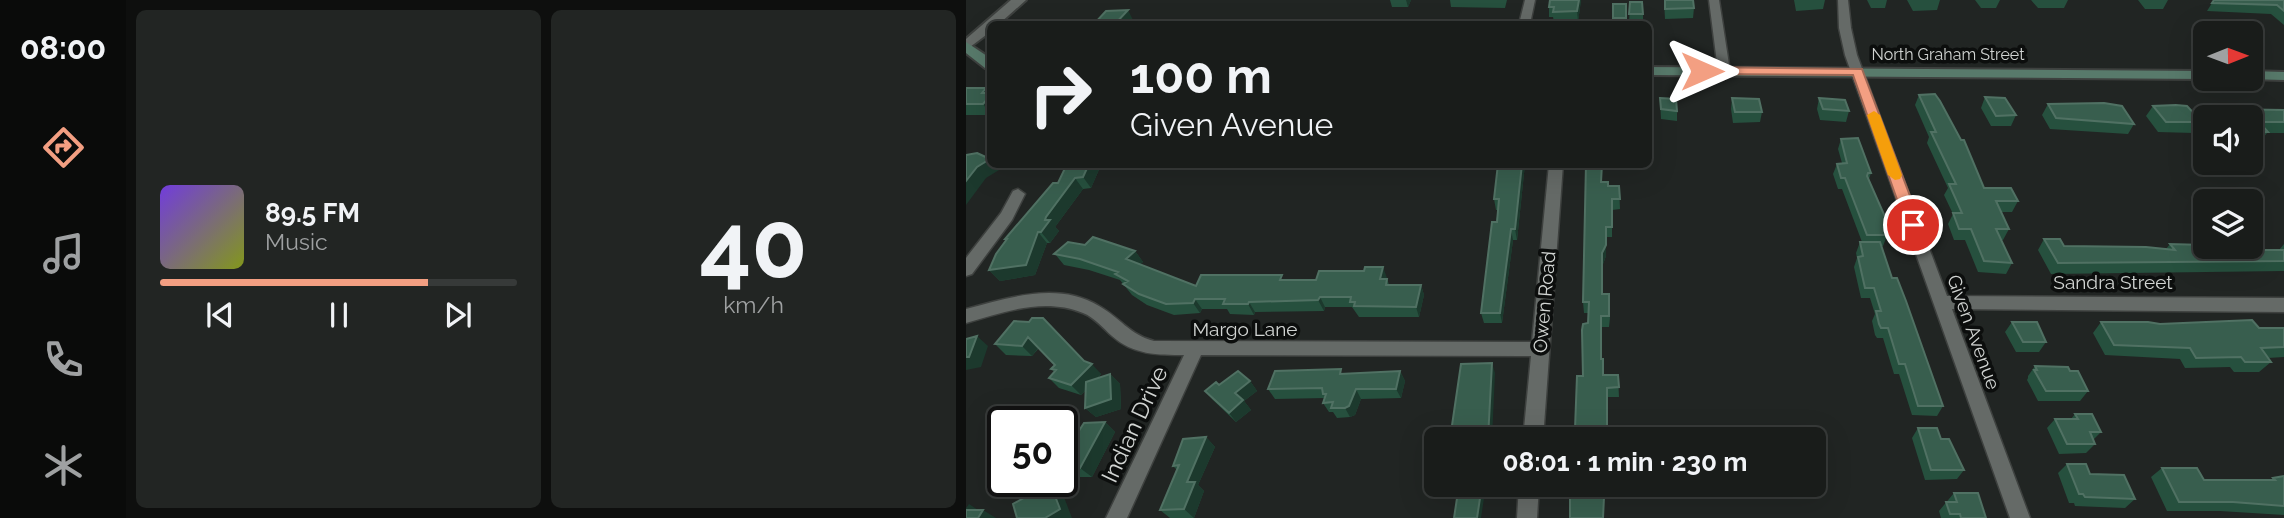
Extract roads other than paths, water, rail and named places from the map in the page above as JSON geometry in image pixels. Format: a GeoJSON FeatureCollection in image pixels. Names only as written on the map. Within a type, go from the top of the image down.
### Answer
{"type":"FeatureCollection","features":[{"type":"Feature","properties":{"kind":"main road"},"geometry":{"type":"LineString","coordinates":[[966,46],[987,63]]}},
{"type":"Feature","properties":{"kind":"main road","name":"North Graham Street"},"geometry":{"type":"LineString","coordinates":[[1652,71],[2193,75]]}},
{"type":"Feature","properties":{"kind":"main road"},"geometry":{"type":"LineString","coordinates":[[2263,75],[2284,76]]}},
{"type":"Feature","properties":{"kind":"street"},"geometry":{"type":"LineString","coordinates":[[995,21],[1019,0]]}},
{"type":"Feature","properties":{"kind":"street"},"geometry":{"type":"LineString","coordinates":[[1526,21],[1530,0]]}},
{"type":"Feature","properties":{"kind":"street"},"geometry":{"type":"LineString","coordinates":[[1714,0],[1724,71]]}},
{"type":"Feature","properties":{"kind":"street","name":"Given Avenue"},"geometry":{"type":"LineString","coordinates":[[1843,0],[1847,40],[2020,518]]}},
{"type":"Feature","properties":{"kind":"street"},"geometry":{"type":"LineString","coordinates":[[966,46],[987,28]]}},
{"type":"Feature","properties":{"kind":"street","name":"Owen Road"},"geometry":{"type":"LineString","coordinates":[[1534,427],[1556,168]]}},
{"type":"Feature","properties":{"kind":"street"},"geometry":{"type":"LineString","coordinates":[[966,270],[1007,216],[1018,194]]}},
{"type":"Feature","properties":{"kind":"street","name":"Margo Lane"},"geometry":{"type":"LineString","coordinates":[[966,316],[1028,299],[1051,298],[1093,310],[1121,336],[1141,345],[1195,350],[1540,349]]}},
{"type":"Feature","properties":{"kind":"street","name":"Sandra Street"},"geometry":{"type":"LineString","coordinates":[[1941,302],[2284,305]]}},
{"type":"Feature","properties":{"kind":"street","name":"Indian Drive"},"geometry":{"type":"LineString","coordinates":[[1116,518],[1195,350]]}},
{"type":"Feature","properties":{"kind":"street"},"geometry":{"type":"LineString","coordinates":[[1527,518],[1529,497]]}}]}
